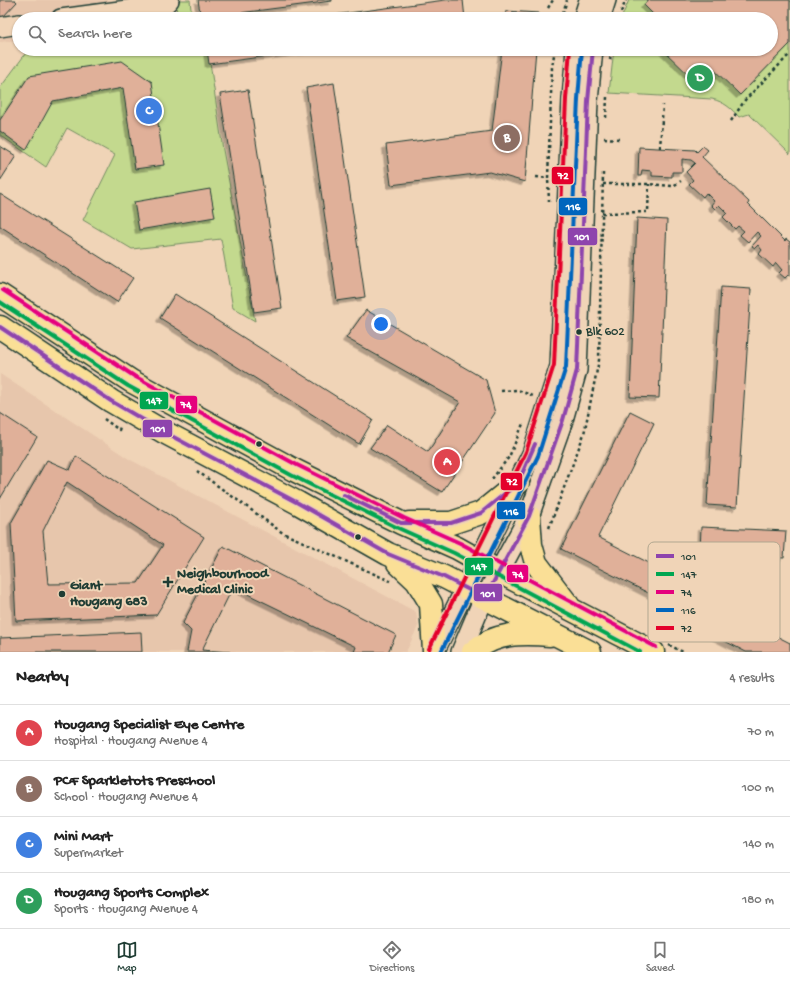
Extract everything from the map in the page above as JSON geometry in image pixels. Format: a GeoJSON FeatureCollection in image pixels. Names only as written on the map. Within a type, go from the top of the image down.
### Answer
{"type":"FeatureCollection","features":[{"type":"Feature","properties":{"kind":"main road"},"geometry":{"type":"LineString","coordinates":[[0,295],[131,381],[294,470],[401,523],[457,548],[653,652]]}},
{"type":"Feature","properties":{"kind":"main road"},"geometry":{"type":"LineString","coordinates":[[0,327],[111,401],[164,432],[298,503],[388,554],[444,577],[590,652]]}},
{"type":"Feature","properties":{"kind":"main road"},"geometry":{"type":"LineString","coordinates":[[401,523],[451,523],[481,513],[518,483]]}},
{"type":"Feature","properties":{"kind":"main road"},"geometry":{"type":"LineString","coordinates":[[529,516],[531,545],[536,563],[571,609]]}},
{"type":"Feature","properties":{"kind":"main road"},"geometry":{"type":"LineString","coordinates":[[388,554],[418,581],[431,604],[434,652]]}},
{"type":"Feature","properties":{"kind":"main road"},"geometry":{"type":"LineString","coordinates":[[473,652],[496,637],[522,633],[559,636]]}},
{"type":"Feature","properties":{"kind":"street"},"geometry":{"type":"LineString","coordinates":[[112,12],[164,5],[169,0]]}},
{"type":"Feature","properties":{"kind":"street"},"geometry":{"type":"LineString","coordinates":[[585,12],[589,0]]}},
{"type":"Feature","properties":{"kind":"street"},"geometry":{"type":"LineString","coordinates":[[602,12],[606,0]]}},
{"type":"Feature","properties":{"kind":"street"},"geometry":{"type":"LineString","coordinates":[[0,26],[12,25]]}},
{"type":"Feature","properties":{"kind":"street"},"geometry":{"type":"LineString","coordinates":[[461,652],[485,598],[529,516],[563,420],[577,370],[576,198],[580,100],[577,56]]}},
{"type":"Feature","properties":{"kind":"street"},"geometry":{"type":"LineString","coordinates":[[580,100],[591,56]]}},
{"type":"Feature","properties":{"kind":"street"},"geometry":{"type":"LineString","coordinates":[[434,652],[532,454],[560,366],[576,198]]}},
{"type":"Feature","properties":{"kind":"path"},"geometry":{"type":"LineString","coordinates":[[548,8],[553,0]]}},
{"type":"Feature","properties":{"kind":"path"},"geometry":{"type":"LineString","coordinates":[[563,12],[567,0]]}},
{"type":"Feature","properties":{"kind":"path"},"geometry":{"type":"LineString","coordinates":[[621,12],[626,0]]}},
{"type":"Feature","properties":{"kind":"path"},"geometry":{"type":"LineString","coordinates":[[731,121],[745,100],[790,54]]}},
{"type":"Feature","properties":{"kind":"path"},"geometry":{"type":"LineString","coordinates":[[550,208],[548,178],[552,67],[554,56]]}},
{"type":"Feature","properties":{"kind":"path"},"geometry":{"type":"LineString","coordinates":[[660,148],[663,105]]}},
{"type":"Feature","properties":{"kind":"path"},"geometry":{"type":"LineString","coordinates":[[604,138],[619,139]]}},
{"type":"Feature","properties":{"kind":"path"},"geometry":{"type":"LineString","coordinates":[[536,177],[548,178]]}},
{"type":"Feature","properties":{"kind":"path"},"geometry":{"type":"LineString","coordinates":[[603,184],[649,184],[673,186],[681,181]]}},
{"type":"Feature","properties":{"kind":"path"},"geometry":{"type":"LineString","coordinates":[[602,213],[648,212],[649,184]]}},
{"type":"Feature","properties":{"kind":"path"},"geometry":{"type":"LineString","coordinates":[[500,391],[518,390],[535,397],[537,392]]}},
{"type":"Feature","properties":{"kind":"path"},"geometry":{"type":"LineString","coordinates":[[99,416],[119,430]]}},
{"type":"Feature","properties":{"kind":"path"},"geometry":{"type":"LineString","coordinates":[[491,480],[509,457],[524,422]]}},
{"type":"Feature","properties":{"kind":"path"},"geometry":{"type":"LineString","coordinates":[[195,470],[283,532],[392,582]]}},
{"type":"Feature","properties":{"kind":"shaded area"},"geometry":{"type":"Polygon","coordinates":[[[0,0],[177,0],[179,12],[12,12],[12,41],[0,42],[0,0]]]}},
{"type":"Feature","properties":{"kind":"shaded area"},"geometry":{"type":"Polygon","coordinates":[[[0,374],[129,459],[416,612],[418,626],[406,652],[0,652],[0,374]]]}},
{"type":"Feature","properties":{"kind":"green space"},"geometry":{"type":"Polygon","coordinates":[[[175,0],[190,0],[191,12],[177,12],[175,0]]]}},
{"type":"Feature","properties":{"kind":"green space"},"geometry":{"type":"Polygon","coordinates":[[[629,0],[790,0],[790,154],[749,114],[739,117],[727,106],[716,100],[609,93],[613,56],[778,56],[778,12],[624,12],[629,0]]]}},
{"type":"Feature","properties":{"kind":"green space"},"geometry":{"type":"Polygon","coordinates":[[[24,56],[209,56],[223,150],[255,321],[233,308],[221,239],[132,249],[83,220],[115,155],[67,128],[46,167],[0,135],[0,88],[24,56]]]}},
{"type":"Feature","properties":{"kind":"building"},"geometry":{"type":"Polygon","coordinates":[[[0,0],[15,0],[17,2],[0,20],[0,0]]]}},
{"type":"Feature","properties":{"kind":"building"},"geometry":{"type":"Polygon","coordinates":[[[198,0],[332,0],[247,12],[200,12],[198,0]]]}},
{"type":"Feature","properties":{"kind":"building"},"geometry":{"type":"Polygon","coordinates":[[[445,0],[463,0],[464,12],[356,12],[445,0]]]}},
{"type":"Feature","properties":{"kind":"building"},"geometry":{"type":"Polygon","coordinates":[[[648,0],[790,0],[790,44],[740,95],[707,63],[693,79],[669,56],[778,56],[778,12],[651,12],[644,5],[648,0]]]}},
{"type":"Feature","properties":{"kind":"building"},"geometry":{"type":"Polygon","coordinates":[[[208,56],[268,56],[209,64],[208,56]]]}},
{"type":"Feature","properties":{"kind":"building"},"geometry":{"type":"Polygon","coordinates":[[[501,56],[535,56],[525,182],[490,172],[391,185],[386,145],[492,131],[501,56]]]}},
{"type":"Feature","properties":{"kind":"building"},"geometry":{"type":"Polygon","coordinates":[[[122,61],[152,82],[164,165],[135,169],[123,88],[53,101],[26,150],[0,131],[0,120],[29,76],[122,61]]]}},
{"type":"Feature","properties":{"kind":"building"},"geometry":{"type":"Polygon","coordinates":[[[334,83],[365,297],[337,301],[306,88],[334,83]]]}},
{"type":"Feature","properties":{"kind":"building"},"geometry":{"type":"Polygon","coordinates":[[[248,90],[282,308],[254,312],[220,94],[248,90]]]}},
{"type":"Feature","properties":{"kind":"building"},"geometry":{"type":"Polygon","coordinates":[[[0,146],[16,156],[0,181],[0,146]]]}},
{"type":"Feature","properties":{"kind":"building"},"geometry":{"type":"Polygon","coordinates":[[[703,146],[708,150],[702,157],[749,202],[748,204],[785,241],[786,239],[790,242],[790,276],[788,275],[785,278],[779,273],[782,270],[776,263],[773,267],[759,254],[762,250],[758,245],[755,248],[752,246],[761,236],[757,232],[748,242],[740,235],[744,231],[738,226],[735,229],[723,217],[727,213],[719,205],[715,209],[711,205],[714,201],[706,193],[703,197],[689,184],[693,180],[686,172],[695,163],[691,160],[682,159],[682,172],[672,172],[672,177],[652,176],[652,171],[642,170],[641,176],[638,176],[639,147],[695,150],[697,152],[703,146]]]}},
{"type":"Feature","properties":{"kind":"building"},"geometry":{"type":"Polygon","coordinates":[[[210,189],[215,217],[139,230],[134,202],[210,189]]]}},
{"type":"Feature","properties":{"kind":"building"},"geometry":{"type":"Polygon","coordinates":[[[0,194],[133,278],[117,302],[0,226],[0,194]]]}},
{"type":"Feature","properties":{"kind":"building"},"geometry":{"type":"Polygon","coordinates":[[[637,218],[667,220],[659,398],[630,397],[637,218]]]}},
{"type":"Feature","properties":{"kind":"building"},"geometry":{"type":"Polygon","coordinates":[[[721,287],[751,289],[737,507],[707,505],[721,287]]]}},
{"type":"Feature","properties":{"kind":"building"},"geometry":{"type":"Polygon","coordinates":[[[175,294],[373,420],[359,444],[160,318],[175,294]]]}},
{"type":"Feature","properties":{"kind":"building"},"geometry":{"type":"Polygon","coordinates":[[[366,310],[486,380],[495,413],[442,492],[370,448],[387,425],[428,452],[460,402],[346,338],[366,310]]]}},
{"type":"Feature","properties":{"kind":"building"},"geometry":{"type":"Polygon","coordinates":[[[630,411],[654,423],[598,537],[648,562],[648,593],[561,549],[630,411]]]}},
{"type":"Feature","properties":{"kind":"building"},"geometry":{"type":"Polygon","coordinates":[[[0,413],[37,437],[0,499],[0,413]]]}},
{"type":"Feature","properties":{"kind":"building"},"geometry":{"type":"Polygon","coordinates":[[[76,456],[204,537],[156,615],[16,621],[11,523],[47,460],[70,470],[76,456]],[[67,482],[43,531],[48,584],[138,583],[163,545],[67,482]]]}},
{"type":"Feature","properties":{"kind":"building"},"geometry":{"type":"Polygon","coordinates":[[[701,527],[786,531],[784,558],[780,558],[780,542],[700,542],[701,527]]]}},
{"type":"Feature","properties":{"kind":"building"},"geometry":{"type":"Polygon","coordinates":[[[223,546],[396,635],[388,652],[354,652],[356,647],[233,587],[202,650],[230,652],[187,652],[191,631],[183,623],[223,546]]]}},
{"type":"Feature","properties":{"kind":"building"},"geometry":{"type":"Polygon","coordinates":[[[141,632],[142,652],[0,652],[0,638],[141,632]]]}},
{"type":"Feature","properties":{"kind":"building"},"geometry":{"type":"Polygon","coordinates":[[[780,638],[790,643],[790,652],[746,652],[727,642],[780,642],[780,638]]]}},
{"type":"Feature","properties":{"kind":"transit line","name":"72"},"geometry":{"type":"LineString","coordinates":[[429,649],[526,452],[554,365],[566,99],[569,56]]}},
{"type":"Feature","properties":{"kind":"transit line","name":"116"},"geometry":{"type":"LineString","coordinates":[[441,652],[538,456],[566,367],[578,99],[581,56]]}},
{"type":"Feature","properties":{"kind":"transit line","name":"101"},"geometry":{"type":"LineString","coordinates":[[0,327],[111,401],[164,432],[298,503],[388,554],[444,577],[485,598],[529,516],[563,420],[577,370],[588,101],[592,56]]}},
{"type":"Feature","properties":{"kind":"transit line","name":"74"},"geometry":{"type":"LineString","coordinates":[[3,290],[134,376],[297,465],[404,518],[460,543],[656,647]]}},
{"type":"Feature","properties":{"kind":"transit line","name":"147"},"geometry":{"type":"LineString","coordinates":[[0,302],[128,386],[291,475],[398,528],[454,553],[640,652]]}},
{"type":"Feature","properties":{"kind":"transit line","name":"101"},"geometry":{"type":"LineString","coordinates":[[344,495],[401,523],[451,523],[481,513],[518,483],[535,444]]}},
{"type":"Feature","properties":{"kind":"place","name":"Hougang Sports Complex"},"geometry":{"type":"Point","coordinates":[700,78]}},
{"type":"Feature","properties":{"kind":"place","name":"Mini Mart"},"geometry":{"type":"Point","coordinates":[149,111]}},
{"type":"Feature","properties":{"kind":"place","name":"PCF Sparkletots Preschool"},"geometry":{"type":"Point","coordinates":[507,138]}},
{"type":"Feature","properties":{"kind":"place","name":"Blk 602"},"geometry":{"type":"Point","coordinates":[579,332]}},
{"type":"Feature","properties":{"kind":"place","name":"Hougang Specialist Eye Centre"},"geometry":{"type":"Point","coordinates":[447,462]}},
{"type":"Feature","properties":{"kind":"place","name":"Neighbourhood Medical Clinic"},"geometry":{"type":"Point","coordinates":[168,582]}},
{"type":"Feature","properties":{"kind":"place","name":"Giant Hougang 683"},"geometry":{"type":"Point","coordinates":[62,594]}}]}
